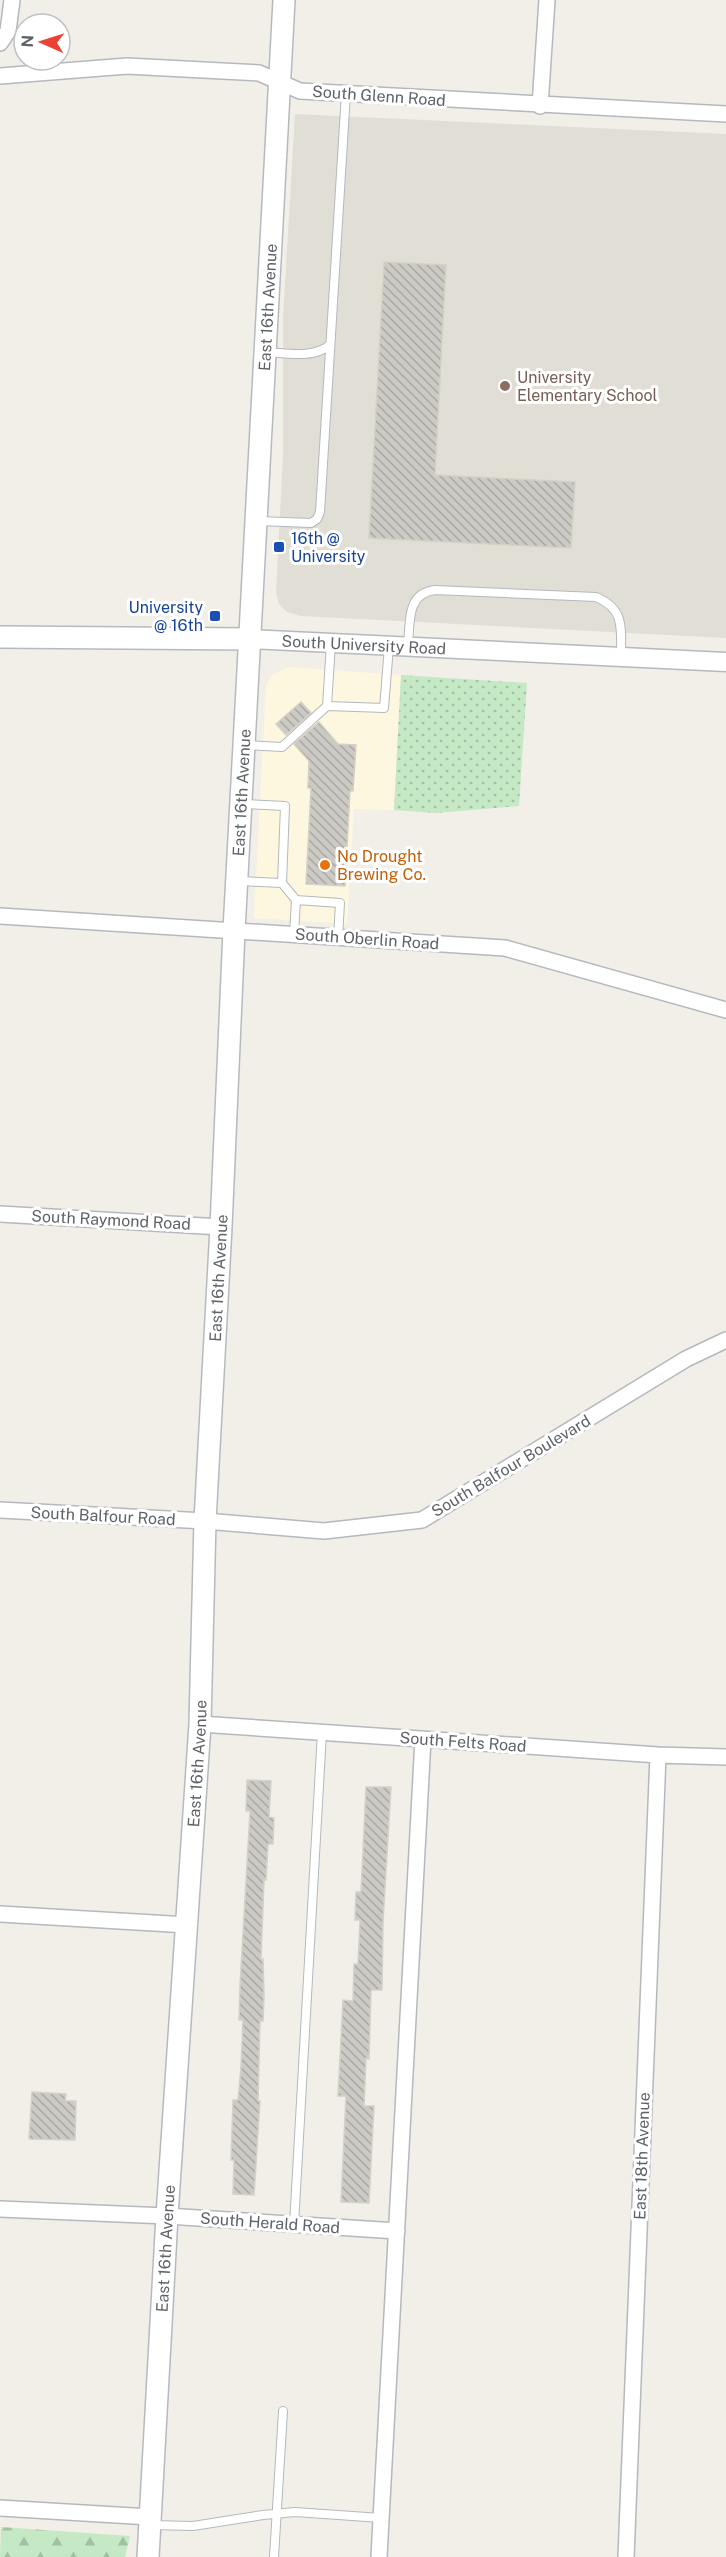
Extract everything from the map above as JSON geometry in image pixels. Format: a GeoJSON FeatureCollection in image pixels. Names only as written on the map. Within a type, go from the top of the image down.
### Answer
{"type":"FeatureCollection","features":[{"type":"Feature","properties":{"kind":"main road","name":"East 16th Avenue"},"geometry":{"type":"LineString","coordinates":[[148,2557],[167,2216],[200,1724],[205,1521],[284,0]]}},
{"type":"Feature","properties":{"kind":"main road","name":"South University Road"},"geometry":{"type":"LineString","coordinates":[[0,637],[250,639]]}},
{"type":"Feature","properties":{"kind":"street"},"geometry":{"type":"LineString","coordinates":[[0,43],[8,31],[12,0]]}},
{"type":"Feature","properties":{"kind":"street"},"geometry":{"type":"LineString","coordinates":[[540,106],[547,0]]}},
{"type":"Feature","properties":{"kind":"street","name":"South Glenn Road"},"geometry":{"type":"LineString","coordinates":[[0,76],[127,66],[259,73],[300,91],[540,106],[726,114]]}},
{"type":"Feature","properties":{"kind":"street","name":"South University Road"},"geometry":{"type":"LineString","coordinates":[[250,639],[726,662]]}},
{"type":"Feature","properties":{"kind":"street","name":"South Oberlin Road"},"geometry":{"type":"LineString","coordinates":[[0,916],[505,948],[726,1010]]}},
{"type":"Feature","properties":{"kind":"street","name":"South Raymond Road"},"geometry":{"type":"LineString","coordinates":[[0,1214],[221,1227]]}},
{"type":"Feature","properties":{"kind":"street","name":"South Balfour Boulevard"},"geometry":{"type":"LineString","coordinates":[[205,1521],[324,1531],[422,1520],[686,1359],[726,1340]]}},
{"type":"Feature","properties":{"kind":"street","name":"South Balfour Road"},"geometry":{"type":"LineString","coordinates":[[0,1510],[205,1521]]}},
{"type":"Feature","properties":{"kind":"street","name":"South Felts Road"},"geometry":{"type":"LineString","coordinates":[[200,1724],[658,1755],[726,1757]]}},
{"type":"Feature","properties":{"kind":"street"},"geometry":{"type":"LineString","coordinates":[[379,2557],[423,1739]]}},
{"type":"Feature","properties":{"kind":"street","name":"East 18th Avenue"},"geometry":{"type":"LineString","coordinates":[[626,2557],[658,1755]]}},
{"type":"Feature","properties":{"kind":"street"},"geometry":{"type":"LineString","coordinates":[[0,1914],[188,1925]]}},
{"type":"Feature","properties":{"kind":"street","name":"South Herald Road"},"geometry":{"type":"LineString","coordinates":[[0,2209],[167,2216],[397,2231]]}},
{"type":"Feature","properties":{"kind":"street"},"geometry":{"type":"LineString","coordinates":[[0,2508],[150,2521]]}},
{"type":"Feature","properties":{"kind":"lane"},"geometry":{"type":"LineString","coordinates":[[257,521],[311,523],[317,519],[320,512],[346,93]]}},
{"type":"Feature","properties":{"kind":"lane"},"geometry":{"type":"LineString","coordinates":[[265,352],[313,354],[322,352],[330,345]]}},
{"type":"Feature","properties":{"kind":"lane"},"geometry":{"type":"LineString","coordinates":[[408,647],[412,609],[417,596],[427,591],[596,597],[608,602],[618,612],[621,625],[621,657]]}},
{"type":"Feature","properties":{"kind":"lane"},"geometry":{"type":"LineString","coordinates":[[327,706],[330,643]]}},
{"type":"Feature","properties":{"kind":"lane"},"geometry":{"type":"LineString","coordinates":[[245,744],[282,747],[327,706],[384,708],[389,646]]}},
{"type":"Feature","properties":{"kind":"lane"},"geometry":{"type":"LineString","coordinates":[[241,804],[285,806],[282,883],[296,900],[294,935]]}},
{"type":"Feature","properties":{"kind":"lane"},"geometry":{"type":"LineString","coordinates":[[237,881],[282,883]]}},
{"type":"Feature","properties":{"kind":"lane"},"geometry":{"type":"LineString","coordinates":[[296,900],[340,903],[338,938]]}},
{"type":"Feature","properties":{"kind":"lane"},"geometry":{"type":"LineString","coordinates":[[294,2225],[322,1732]]}},
{"type":"Feature","properties":{"kind":"lane"},"geometry":{"type":"LineString","coordinates":[[274,2557],[284,2411]]}},
{"type":"Feature","properties":{"kind":"lane"},"geometry":{"type":"LineString","coordinates":[[150,2521],[194,2526],[295,2512],[381,2518]]}},
{"type":"Feature","properties":{"kind":"shaded area","name":"University Elementary School"},"geometry":{"type":"Polygon","coordinates":[[[295,114],[726,134],[726,638],[301,616],[287,612],[279,604],[276,593],[283,455],[283,317],[295,114]]]}},
{"type":"Feature","properties":{"kind":"shaded area"},"geometry":{"type":"Polygon","coordinates":[[[288,667],[401,675],[394,810],[354,809],[347,924],[254,918],[266,686],[271,676],[288,667]]]}},
{"type":"Feature","properties":{"kind":"green space"},"geometry":{"type":"Polygon","coordinates":[[[401,675],[527,683],[519,806],[436,813],[394,810],[401,675]]]}},
{"type":"Feature","properties":{"kind":"green space"},"geometry":{"type":"Polygon","coordinates":[[[1,2527],[130,2536],[125,2557],[0,2557],[1,2527]]]}},
{"type":"Feature","properties":{"kind":"building"},"geometry":{"type":"Polygon","coordinates":[[[384,262],[446,265],[435,475],[575,482],[571,548],[369,538],[384,262]]]}},
{"type":"Feature","properties":{"kind":"building"},"geometry":{"type":"Polygon","coordinates":[[[301,702],[311,713],[286,735],[276,724],[301,702]]]}},
{"type":"Feature","properties":{"kind":"building"},"geometry":{"type":"Polygon","coordinates":[[[319,722],[338,744],[356,745],[353,791],[350,791],[345,886],[306,884],[311,788],[308,788],[309,761],[294,744],[319,722]]]}},
{"type":"Feature","properties":{"kind":"building"},"geometry":{"type":"Polygon","coordinates":[[[247,1780],[271,1781],[269,1817],[274,1818],[273,1844],[268,1844],[266,1880],[264,1880],[261,1959],[263,1959],[264,1995],[263,2021],[260,2021],[258,2101],[260,2101],[254,2195],[233,2194],[234,2160],[231,2160],[233,2100],[238,2100],[243,2020],[239,2020],[250,1811],[246,1811],[247,1780]]]}},
{"type":"Feature","properties":{"kind":"building"},"geometry":{"type":"Polygon","coordinates":[[[366,1787],[391,1787],[383,1921],[382,1990],[371,1990],[369,2059],[366,2058],[364,2106],[374,2106],[369,2203],[341,2202],[346,2096],[338,2096],[343,2000],[353,2001],[354,1964],[358,1964],[360,1920],[355,1920],[356,1892],[361,1892],[366,1787]]]}},
{"type":"Feature","properties":{"kind":"building"},"geometry":{"type":"Polygon","coordinates":[[[32,2092],[66,2094],[65,2101],[76,2101],[75,2140],[29,2139],[32,2092]]]}},
{"type":"Feature","properties":{"kind":"place","name":"University Elementary School"},"geometry":{"type":"Point","coordinates":[505,386]}},
{"type":"Feature","properties":{"kind":"place","name":"16th @ University"},"geometry":{"type":"Point","coordinates":[279,547]}},
{"type":"Feature","properties":{"kind":"place","name":"University @ 16th"},"geometry":{"type":"Point","coordinates":[215,616]}},
{"type":"Feature","properties":{"kind":"place","name":"No Drought Brewing Co."},"geometry":{"type":"Point","coordinates":[325,865]}}]}
